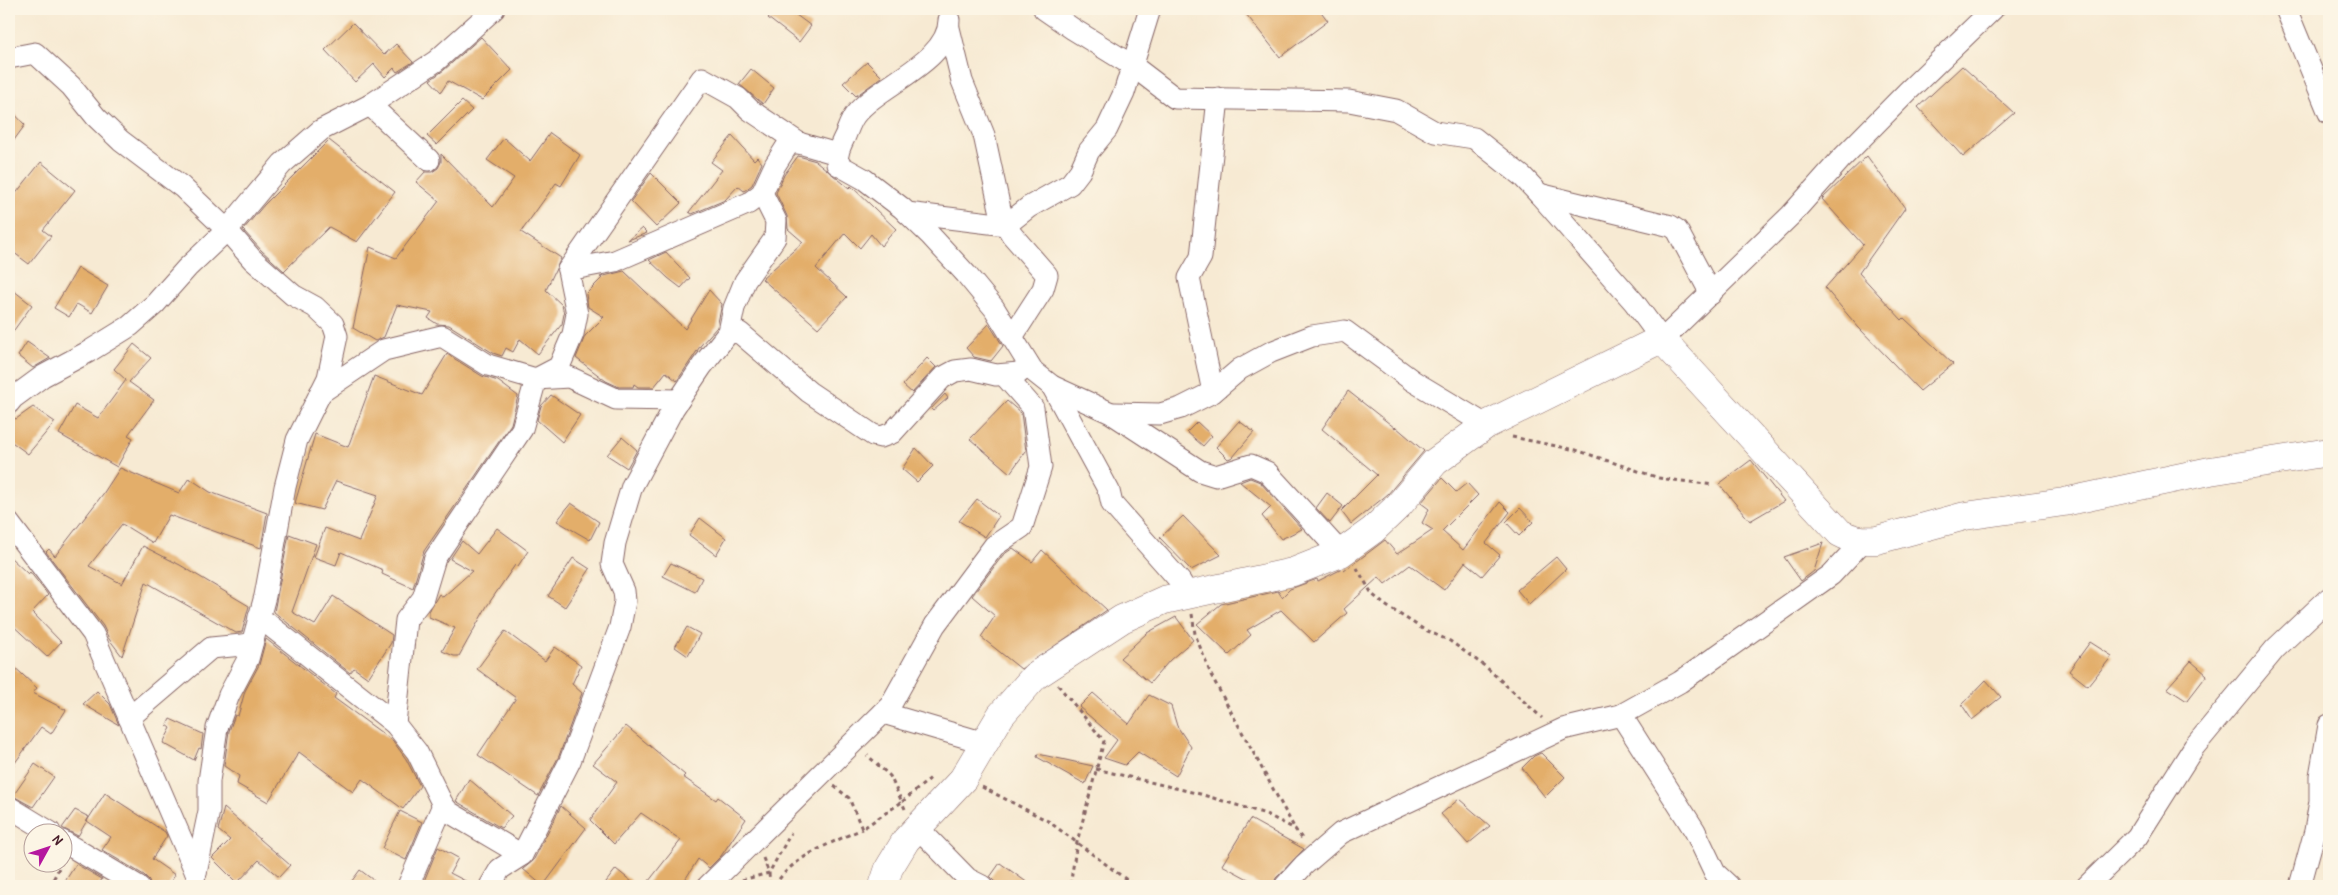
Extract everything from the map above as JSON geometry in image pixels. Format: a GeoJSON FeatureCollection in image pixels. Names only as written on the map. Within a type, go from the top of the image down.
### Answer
{"type":"FeatureCollection","features":[{"type":"Feature","properties":{"kind":"street"},"geometry":{"type":"LineString","coordinates":[[9,404],[13,398],[43,376],[88,352],[130,326],[155,304],[187,268],[227,230],[282,164],[321,130],[370,105],[436,61],[494,9]]}},
{"type":"Feature","properties":{"kind":"street"},"geometry":{"type":"LineString","coordinates":[[1044,9],[1097,45],[1133,66],[1175,98],[1349,101],[1396,110],[1435,132],[1474,138],[1523,177],[1539,194],[1634,302],[1662,340],[1840,533],[1850,539],[1863,542],[1877,540],[1965,516],[2064,502],[2210,471],[2329,452]]}},
{"type":"Feature","properties":{"kind":"street"},"geometry":{"type":"LineString","coordinates":[[907,213],[1006,225],[1029,207],[1070,184],[1089,151],[1107,130],[1124,93],[1150,9]]}},
{"type":"Feature","properties":{"kind":"street"},"geometry":{"type":"LineString","coordinates":[[883,886],[889,868],[906,840],[963,779],[1002,715],[1035,676],[1122,619],[1164,600],[1293,572],[1343,551],[1373,530],[1399,504],[1435,462],[1483,428],[1662,340],[1712,294],[1907,92],[1993,9]]}},
{"type":"Feature","properties":{"kind":"street"},"geometry":{"type":"LineString","coordinates":[[2286,9],[2329,113]]}},
{"type":"Feature","properties":{"kind":"street"},"geometry":{"type":"LineString","coordinates":[[947,16],[944,40],[934,52],[876,95],[854,115],[837,154],[837,164],[864,179],[907,213],[966,274],[994,308],[1034,371],[1052,386],[1111,413],[1200,471],[1216,476],[1250,465],[1267,472],[1343,551]]}},
{"type":"Feature","properties":{"kind":"street"},"geometry":{"type":"LineString","coordinates":[[947,16],[962,80],[984,135],[1000,208],[1006,225],[1012,235],[1047,275],[1043,289],[1012,337]]}},
{"type":"Feature","properties":{"kind":"street"},"geometry":{"type":"LineString","coordinates":[[9,58],[35,53],[71,86],[96,117],[121,141],[182,187],[227,230],[252,259],[294,295],[315,307],[333,324],[337,336],[328,378],[297,440],[252,644],[218,728],[209,781],[209,811],[200,849],[197,880]]}},
{"type":"Feature","properties":{"kind":"street"},"geometry":{"type":"LineString","coordinates":[[395,724],[406,620],[424,598],[435,558],[522,429],[536,379],[559,366],[573,334],[577,314],[568,270],[702,78],[738,98],[750,110],[799,144]]}},
{"type":"Feature","properties":{"kind":"street"},"geometry":{"type":"LineString","coordinates":[[1213,392],[1189,278],[1200,257],[1218,98]]}},
{"type":"Feature","properties":{"kind":"street"},"geometry":{"type":"LineString","coordinates":[[370,105],[429,160]]}},
{"type":"Feature","properties":{"kind":"street"},"geometry":{"type":"LineString","coordinates":[[568,270],[615,261],[748,203],[762,193],[775,164],[788,143],[837,154]]}},
{"type":"Feature","properties":{"kind":"street"},"geometry":{"type":"LineString","coordinates":[[490,886],[500,869],[522,855],[570,761],[620,627],[625,601],[624,591],[612,564],[614,543],[632,486],[679,400],[702,366],[729,332],[734,308],[745,281],[775,238],[776,221],[762,193]]}},
{"type":"Feature","properties":{"kind":"street"},"geometry":{"type":"LineString","coordinates":[[1539,194],[1670,226],[1677,230],[1712,294]]}},
{"type":"Feature","properties":{"kind":"street"},"geometry":{"type":"LineString","coordinates":[[1111,413],[1160,414],[1181,408],[1213,392],[1240,369],[1271,352],[1312,336],[1344,331],[1413,381],[1483,428]]}},
{"type":"Feature","properties":{"kind":"street"},"geometry":{"type":"LineString","coordinates":[[729,332],[740,333],[809,392],[873,435],[881,437],[892,433],[942,378],[955,371],[970,369],[1004,375],[1034,371]]}},
{"type":"Feature","properties":{"kind":"street"},"geometry":{"type":"LineString","coordinates":[[320,393],[384,350],[442,336],[488,365],[536,379],[569,377],[616,399],[679,400]]}},
{"type":"Feature","properties":{"kind":"street"},"geometry":{"type":"LineString","coordinates":[[708,886],[890,706],[935,625],[994,546],[1022,527],[1042,467],[1033,408],[1004,375]]}},
{"type":"Feature","properties":{"kind":"street"},"geometry":{"type":"LineString","coordinates":[[1052,386],[1109,492],[1112,504],[1180,581],[1188,594]]}},
{"type":"Feature","properties":{"kind":"street"},"geometry":{"type":"LineString","coordinates":[[9,523],[93,634],[197,880]]}},
{"type":"Feature","properties":{"kind":"street"},"geometry":{"type":"LineString","coordinates":[[1285,886],[1315,855],[1341,833],[1557,731],[1621,715],[1680,682],[1831,575],[1863,542]]}},
{"type":"Feature","properties":{"kind":"street"},"geometry":{"type":"LineString","coordinates":[[2087,886],[2137,836],[2194,747],[2275,650],[2329,598]]}},
{"type":"Feature","properties":{"kind":"street"},"geometry":{"type":"LineString","coordinates":[[259,617],[395,724],[417,752],[449,812],[522,855]]}},
{"type":"Feature","properties":{"kind":"street"},"geometry":{"type":"LineString","coordinates":[[129,718],[212,648],[252,644]]}},
{"type":"Feature","properties":{"kind":"street"},"geometry":{"type":"LineString","coordinates":[[883,713],[985,743]]}},
{"type":"Feature","properties":{"kind":"street"},"geometry":{"type":"LineString","coordinates":[[1621,715],[1695,832],[1715,873],[1729,886]]}},
{"type":"Feature","properties":{"kind":"street"},"geometry":{"type":"LineString","coordinates":[[2300,886],[2315,831],[2320,801],[2320,776],[2329,725]]}},
{"type":"Feature","properties":{"kind":"street"},"geometry":{"type":"LineString","coordinates":[[408,886],[444,805]]}},
{"type":"Feature","properties":{"kind":"street"},"geometry":{"type":"LineString","coordinates":[[9,806],[34,822]]}},
{"type":"Feature","properties":{"kind":"street"},"geometry":{"type":"LineString","coordinates":[[918,828],[968,879],[982,886]]}},
{"type":"Feature","properties":{"kind":"street"},"geometry":{"type":"LineString","coordinates":[[72,847],[138,886]]}},
{"type":"Feature","properties":{"kind":"path"},"geometry":{"type":"LineString","coordinates":[[1483,428],[1576,450],[1659,478],[1713,485]]}},
{"type":"Feature","properties":{"kind":"path"},"geometry":{"type":"LineString","coordinates":[[1343,551],[1372,594],[1385,605],[1423,629],[1450,641],[1486,667],[1557,731]]}},
{"type":"Feature","properties":{"kind":"path"},"geometry":{"type":"LineString","coordinates":[[1188,594],[1195,634],[1211,675],[1295,829],[1315,855]]}},
{"type":"Feature","properties":{"kind":"path"},"geometry":{"type":"LineString","coordinates":[[1045,669],[1104,742],[1077,842],[1070,886]]}},
{"type":"Feature","properties":{"kind":"path"},"geometry":{"type":"LineString","coordinates":[[775,886],[781,874],[810,854],[862,829],[902,802],[890,776],[854,742]]}},
{"type":"Feature","properties":{"kind":"path"},"geometry":{"type":"LineString","coordinates":[[1096,769],[1200,794],[1266,814],[1295,829]]}},
{"type":"Feature","properties":{"kind":"path"},"geometry":{"type":"LineString","coordinates":[[820,775],[849,798],[862,829]]}},
{"type":"Feature","properties":{"kind":"path"},"geometry":{"type":"LineString","coordinates":[[963,779],[1008,799],[1048,821],[1135,886]]}},
{"type":"Feature","properties":{"kind":"path"},"geometry":{"type":"LineString","coordinates":[[755,838],[768,873],[770,886]]}},
{"type":"Feature","properties":{"kind":"path"},"geometry":{"type":"LineString","coordinates":[[50,886],[57,872]]}},
{"type":"Feature","properties":{"kind":"building"},"geometry":{"type":"Polygon","coordinates":[[[776,9],[788,9],[811,26],[799,42],[768,18],[776,9]]]}},
{"type":"Feature","properties":{"kind":"building"},"geometry":{"type":"Polygon","coordinates":[[[1242,9],[1319,9],[1328,21],[1280,57],[1242,9]]]}},
{"type":"Feature","properties":{"kind":"building"},"geometry":{"type":"Polygon","coordinates":[[[353,23],[384,55],[396,44],[413,62],[397,72],[394,68],[385,77],[374,64],[355,82],[325,50],[353,23]]]}},
{"type":"Feature","properties":{"kind":"building"},"geometry":{"type":"Polygon","coordinates":[[[481,37],[512,70],[482,100],[448,81],[441,92],[430,80],[481,37]]]}},
{"type":"Feature","properties":{"kind":"building"},"geometry":{"type":"Polygon","coordinates":[[[867,62],[882,77],[856,96],[843,83],[867,62]]]}},
{"type":"Feature","properties":{"kind":"building"},"geometry":{"type":"Polygon","coordinates":[[[1962,66],[2014,113],[1963,157],[1918,107],[1962,66]]]}},
{"type":"Feature","properties":{"kind":"building"},"geometry":{"type":"Polygon","coordinates":[[[751,69],[774,88],[763,104],[739,84],[751,69]]]}},
{"type":"Feature","properties":{"kind":"building"},"geometry":{"type":"Polygon","coordinates":[[[462,101],[472,110],[437,145],[427,136],[462,101]]]}},
{"type":"Feature","properties":{"kind":"building"},"geometry":{"type":"Polygon","coordinates":[[[9,108],[25,125],[9,147],[9,108]]]}},
{"type":"Feature","properties":{"kind":"building"},"geometry":{"type":"Polygon","coordinates":[[[550,133],[580,155],[561,186],[556,183],[521,232],[561,258],[546,290],[562,305],[564,314],[562,324],[538,354],[520,339],[513,352],[506,348],[502,356],[493,353],[449,325],[437,324],[428,318],[432,312],[397,305],[384,337],[375,341],[353,328],[370,247],[396,258],[439,201],[416,182],[425,172],[432,172],[438,168],[441,162],[441,154],[493,207],[514,178],[487,160],[504,138],[530,161],[550,133]]]}},
{"type":"Feature","properties":{"kind":"building"},"geometry":{"type":"Polygon","coordinates":[[[732,136],[754,160],[757,157],[762,163],[752,185],[744,191],[738,186],[725,200],[692,214],[689,212],[722,170],[711,162],[732,136]]]}},
{"type":"Feature","properties":{"kind":"building"},"geometry":{"type":"Polygon","coordinates":[[[329,140],[395,192],[357,242],[329,227],[284,271],[243,230],[264,205],[329,140]]]}},
{"type":"Feature","properties":{"kind":"building"},"geometry":{"type":"Polygon","coordinates":[[[798,156],[816,161],[849,188],[851,186],[896,229],[881,246],[871,234],[860,248],[845,233],[816,268],[847,297],[818,328],[762,279],[803,242],[788,229],[787,216],[776,193],[784,175],[798,156]]]}},
{"type":"Feature","properties":{"kind":"building"},"geometry":{"type":"Polygon","coordinates":[[[1867,156],[1905,208],[1859,273],[1902,320],[1904,318],[1953,364],[1920,391],[1859,328],[1825,288],[1863,245],[1822,199],[1867,156]]]}},
{"type":"Feature","properties":{"kind":"building"},"geometry":{"type":"Polygon","coordinates":[[[41,162],[75,190],[43,230],[51,236],[29,264],[9,249],[9,202],[41,162]]]}},
{"type":"Feature","properties":{"kind":"building"},"geometry":{"type":"Polygon","coordinates":[[[651,173],[681,203],[656,227],[631,201],[651,173]]]}},
{"type":"Feature","properties":{"kind":"building"},"geometry":{"type":"Polygon","coordinates":[[[642,228],[647,233],[628,240],[642,228]]]}},
{"type":"Feature","properties":{"kind":"building"},"geometry":{"type":"Polygon","coordinates":[[[666,252],[690,278],[681,288],[649,260],[666,252]]]}},
{"type":"Feature","properties":{"kind":"building"},"geometry":{"type":"Polygon","coordinates":[[[78,268],[108,286],[92,313],[77,304],[69,317],[54,308],[78,268]]]}},
{"type":"Feature","properties":{"kind":"building"},"geometry":{"type":"Polygon","coordinates":[[[624,271],[685,329],[709,290],[722,304],[717,327],[701,345],[677,381],[666,372],[654,387],[638,387],[634,384],[633,387],[619,387],[606,381],[576,358],[585,336],[604,317],[588,307],[586,294],[602,278],[600,277],[624,271]]]}},
{"type":"Feature","properties":{"kind":"building"},"geometry":{"type":"Polygon","coordinates":[[[9,287],[32,305],[9,337],[9,287]]]}},
{"type":"Feature","properties":{"kind":"building"},"geometry":{"type":"Polygon","coordinates":[[[989,324],[1003,346],[991,361],[974,357],[966,348],[989,324]]]}},
{"type":"Feature","properties":{"kind":"building"},"geometry":{"type":"Polygon","coordinates":[[[27,342],[50,358],[33,368],[18,356],[27,342]]]}},
{"type":"Feature","properties":{"kind":"building"},"geometry":{"type":"Polygon","coordinates":[[[134,344],[151,358],[129,382],[154,400],[128,435],[133,438],[117,467],[59,434],[75,405],[98,418],[126,380],[114,369],[134,344]]]}},
{"type":"Feature","properties":{"kind":"building"},"geometry":{"type":"Polygon","coordinates":[[[447,354],[482,376],[498,381],[518,396],[511,424],[424,551],[413,588],[382,574],[383,570],[341,552],[336,565],[314,557],[325,528],[359,541],[378,495],[336,481],[322,510],[295,503],[315,434],[348,447],[374,376],[422,395],[447,354]]]}},
{"type":"Feature","properties":{"kind":"building"},"geometry":{"type":"Polygon","coordinates":[[[927,358],[936,367],[912,393],[903,385],[927,358]]]}},
{"type":"Feature","properties":{"kind":"building"},"geometry":{"type":"Polygon","coordinates":[[[1348,391],[1424,451],[1388,494],[1351,524],[1341,511],[1377,475],[1322,429],[1348,391]]]}},
{"type":"Feature","properties":{"kind":"building"},"geometry":{"type":"Polygon","coordinates":[[[945,394],[948,398],[933,411],[931,409],[945,394]]]}},
{"type":"Feature","properties":{"kind":"building"},"geometry":{"type":"Polygon","coordinates":[[[551,395],[580,415],[562,442],[537,420],[541,406],[551,395]]]}},
{"type":"Feature","properties":{"kind":"building"},"geometry":{"type":"Polygon","coordinates":[[[1007,401],[1021,413],[1026,451],[1010,473],[970,439],[1007,401]]]}},
{"type":"Feature","properties":{"kind":"building"},"geometry":{"type":"Polygon","coordinates":[[[33,407],[55,422],[28,454],[9,440],[9,415],[16,419],[33,407]]]}},
{"type":"Feature","properties":{"kind":"building"},"geometry":{"type":"Polygon","coordinates":[[[1239,421],[1254,432],[1233,457],[1228,459],[1216,447],[1239,421]]]}},
{"type":"Feature","properties":{"kind":"building"},"geometry":{"type":"Polygon","coordinates":[[[1197,422],[1212,436],[1203,446],[1187,432],[1197,422]]]}},
{"type":"Feature","properties":{"kind":"building"},"geometry":{"type":"Polygon","coordinates":[[[622,437],[637,450],[627,468],[607,455],[622,437]]]}},
{"type":"Feature","properties":{"kind":"building"},"geometry":{"type":"Polygon","coordinates":[[[916,448],[933,466],[917,482],[902,469],[916,448]]]}},
{"type":"Feature","properties":{"kind":"building"},"geometry":{"type":"Polygon","coordinates":[[[1751,460],[1784,501],[1750,521],[1719,484],[1751,460]]]}},
{"type":"Feature","properties":{"kind":"building"},"geometry":{"type":"Polygon","coordinates":[[[120,468],[179,493],[189,478],[210,492],[267,513],[261,548],[169,515],[153,543],[122,524],[89,566],[122,584],[143,546],[180,565],[249,606],[242,632],[236,633],[146,582],[122,656],[109,639],[103,626],[46,552],[49,549],[55,556],[103,494],[120,468]]]}},
{"type":"Feature","properties":{"kind":"building"},"geometry":{"type":"Polygon","coordinates":[[[1250,478],[1260,482],[1302,529],[1281,539],[1262,516],[1271,507],[1240,482],[1250,478]]]}},
{"type":"Feature","properties":{"kind":"building"},"geometry":{"type":"Polygon","coordinates":[[[1442,478],[1456,492],[1467,483],[1478,495],[1442,531],[1463,550],[1500,502],[1510,512],[1486,543],[1500,555],[1482,576],[1465,562],[1444,590],[1410,565],[1385,584],[1379,577],[1344,609],[1347,613],[1314,642],[1281,610],[1247,630],[1251,635],[1229,655],[1197,624],[1221,604],[1278,591],[1282,597],[1290,589],[1317,579],[1318,581],[1342,569],[1344,571],[1385,540],[1397,554],[1433,530],[1422,523],[1429,509],[1421,503],[1442,478]]]}},
{"type":"Feature","properties":{"kind":"building"},"geometry":{"type":"Polygon","coordinates":[[[1327,493],[1343,506],[1330,523],[1316,508],[1327,493]]]}},
{"type":"Feature","properties":{"kind":"building"},"geometry":{"type":"Polygon","coordinates":[[[977,499],[999,516],[985,537],[959,521],[977,499]]]}},
{"type":"Feature","properties":{"kind":"building"},"geometry":{"type":"Polygon","coordinates":[[[571,503],[599,522],[590,540],[557,521],[571,503]]]}},
{"type":"Feature","properties":{"kind":"building"},"geometry":{"type":"Polygon","coordinates":[[[1520,508],[1533,522],[1519,536],[1506,522],[1520,508]]]}},
{"type":"Feature","properties":{"kind":"building"},"geometry":{"type":"Polygon","coordinates":[[[1183,516],[1221,555],[1191,570],[1160,538],[1183,516]]]}},
{"type":"Feature","properties":{"kind":"building"},"geometry":{"type":"Polygon","coordinates":[[[700,518],[726,538],[716,555],[689,535],[700,518]]]}},
{"type":"Feature","properties":{"kind":"building"},"geometry":{"type":"Polygon","coordinates":[[[497,528],[528,551],[518,566],[515,565],[487,606],[459,656],[454,656],[442,651],[455,628],[429,617],[429,611],[439,594],[443,597],[472,571],[450,559],[462,541],[477,554],[497,528]]]}},
{"type":"Feature","properties":{"kind":"building"},"geometry":{"type":"Polygon","coordinates":[[[289,534],[316,544],[292,612],[315,625],[333,596],[392,635],[391,643],[368,678],[354,668],[350,673],[274,612],[289,534]]]}},
{"type":"Feature","properties":{"kind":"building"},"geometry":{"type":"Polygon","coordinates":[[[1823,543],[1814,571],[1801,581],[1784,557],[1823,543]]]}},
{"type":"Feature","properties":{"kind":"building"},"geometry":{"type":"Polygon","coordinates":[[[1013,548],[1032,562],[1042,550],[1107,610],[1021,669],[981,637],[995,616],[972,596],[1003,555],[1013,548]]]}},
{"type":"Feature","properties":{"kind":"building"},"geometry":{"type":"Polygon","coordinates":[[[9,556],[28,574],[30,572],[48,595],[32,612],[61,642],[47,657],[9,622],[9,556]]]}},
{"type":"Feature","properties":{"kind":"building"},"geometry":{"type":"Polygon","coordinates":[[[1556,557],[1566,569],[1529,604],[1517,590],[1556,557]]]}},
{"type":"Feature","properties":{"kind":"building"},"geometry":{"type":"Polygon","coordinates":[[[573,558],[590,569],[565,607],[548,596],[573,558]]]}},
{"type":"Feature","properties":{"kind":"building"},"geometry":{"type":"Polygon","coordinates":[[[671,563],[702,578],[695,592],[663,576],[671,563]]]}},
{"type":"Feature","properties":{"kind":"building"},"geometry":{"type":"Polygon","coordinates":[[[1176,617],[1193,640],[1170,660],[1150,683],[1120,658],[1147,633],[1176,617]]]}},
{"type":"Feature","properties":{"kind":"building"},"geometry":{"type":"Polygon","coordinates":[[[687,627],[700,634],[688,656],[675,647],[687,627]]]}},
{"type":"Feature","properties":{"kind":"building"},"geometry":{"type":"Polygon","coordinates":[[[505,631],[545,661],[555,647],[581,665],[572,684],[582,693],[559,756],[538,796],[478,755],[516,698],[477,669],[505,631]]]}},
{"type":"Feature","properties":{"kind":"building"},"geometry":{"type":"Polygon","coordinates":[[[266,639],[336,694],[334,698],[393,741],[406,759],[420,786],[403,809],[362,779],[353,792],[299,752],[268,802],[237,784],[239,776],[224,766],[229,731],[235,715],[238,716],[245,691],[259,665],[266,639]]]}},
{"type":"Feature","properties":{"kind":"building"},"geometry":{"type":"Polygon","coordinates":[[[2090,642],[2112,656],[2088,686],[2069,671],[2090,642]]]}},
{"type":"Feature","properties":{"kind":"building"},"geometry":{"type":"Polygon","coordinates":[[[2191,661],[2207,675],[2187,701],[2167,688],[2191,661]]]}},
{"type":"Feature","properties":{"kind":"building"},"geometry":{"type":"Polygon","coordinates":[[[9,662],[37,688],[33,693],[66,710],[51,734],[41,727],[9,771],[9,662]]]}},
{"type":"Feature","properties":{"kind":"building"},"geometry":{"type":"Polygon","coordinates":[[[1986,680],[2001,697],[1972,720],[1962,705],[1986,680]]]}},
{"type":"Feature","properties":{"kind":"building"},"geometry":{"type":"Polygon","coordinates":[[[97,691],[110,704],[119,725],[83,704],[97,691]]]}},
{"type":"Feature","properties":{"kind":"building"},"geometry":{"type":"Polygon","coordinates":[[[1093,693],[1129,724],[1149,695],[1171,706],[1177,726],[1191,747],[1176,776],[1138,752],[1125,765],[1104,758],[1117,740],[1079,707],[1093,693]]]}},
{"type":"Feature","properties":{"kind":"building"},"geometry":{"type":"Polygon","coordinates":[[[170,719],[203,734],[201,749],[199,748],[194,760],[163,743],[171,728],[167,725],[170,719]]]}},
{"type":"Feature","properties":{"kind":"building"},"geometry":{"type":"Polygon","coordinates":[[[626,726],[685,775],[683,777],[716,800],[718,797],[746,819],[721,856],[709,868],[698,859],[681,886],[645,886],[681,840],[641,813],[614,844],[590,820],[617,782],[593,764],[626,726]]]}},
{"type":"Feature","properties":{"kind":"building"},"geometry":{"type":"Polygon","coordinates":[[[1541,753],[1565,777],[1545,797],[1522,768],[1534,756],[1541,753]]]}},
{"type":"Feature","properties":{"kind":"building"},"geometry":{"type":"Polygon","coordinates":[[[1038,754],[1093,766],[1085,784],[1037,757],[1038,754]]]}},
{"type":"Feature","properties":{"kind":"building"},"geometry":{"type":"Polygon","coordinates":[[[35,764],[54,777],[33,807],[13,796],[35,764]]]}},
{"type":"Feature","properties":{"kind":"building"},"geometry":{"type":"Polygon","coordinates":[[[469,779],[512,816],[501,828],[456,801],[469,779]]]}},
{"type":"Feature","properties":{"kind":"building"},"geometry":{"type":"Polygon","coordinates":[[[105,793],[165,832],[167,836],[152,859],[175,875],[168,886],[150,886],[149,880],[144,875],[102,850],[111,837],[87,821],[105,793]]]}},
{"type":"Feature","properties":{"kind":"building"},"geometry":{"type":"Polygon","coordinates":[[[1459,799],[1490,826],[1468,844],[1441,814],[1459,799]]]}},
{"type":"Feature","properties":{"kind":"building"},"geometry":{"type":"Polygon","coordinates":[[[561,806],[586,828],[543,886],[523,869],[533,861],[561,806]]]}},
{"type":"Feature","properties":{"kind":"building"},"geometry":{"type":"Polygon","coordinates":[[[224,808],[290,865],[279,877],[259,860],[237,883],[212,858],[230,840],[218,830],[224,808]]]}},
{"type":"Feature","properties":{"kind":"building"},"geometry":{"type":"Polygon","coordinates":[[[75,810],[89,817],[78,836],[72,833],[72,822],[66,822],[75,810]]]}},
{"type":"Feature","properties":{"kind":"building"},"geometry":{"type":"Polygon","coordinates":[[[400,811],[422,822],[406,860],[382,848],[400,811]]]}},
{"type":"Feature","properties":{"kind":"building"},"geometry":{"type":"Polygon","coordinates":[[[1250,819],[1304,849],[1276,878],[1273,886],[1261,886],[1222,865],[1250,819]]]}},
{"type":"Feature","properties":{"kind":"building"},"geometry":{"type":"Polygon","coordinates":[[[438,847],[458,858],[450,873],[475,886],[422,886],[438,847]]]}},
{"type":"Feature","properties":{"kind":"building"},"geometry":{"type":"Polygon","coordinates":[[[1000,863],[1032,886],[999,886],[990,877],[1000,863]]]}},
{"type":"Feature","properties":{"kind":"building"},"geometry":{"type":"Polygon","coordinates":[[[76,864],[102,879],[98,886],[62,886],[76,864]]]}},
{"type":"Feature","properties":{"kind":"building"},"geometry":{"type":"Polygon","coordinates":[[[616,869],[637,886],[603,886],[616,869]]]}},
{"type":"Feature","properties":{"kind":"building"},"geometry":{"type":"Polygon","coordinates":[[[360,870],[381,886],[348,886],[360,870]]]}}]}
